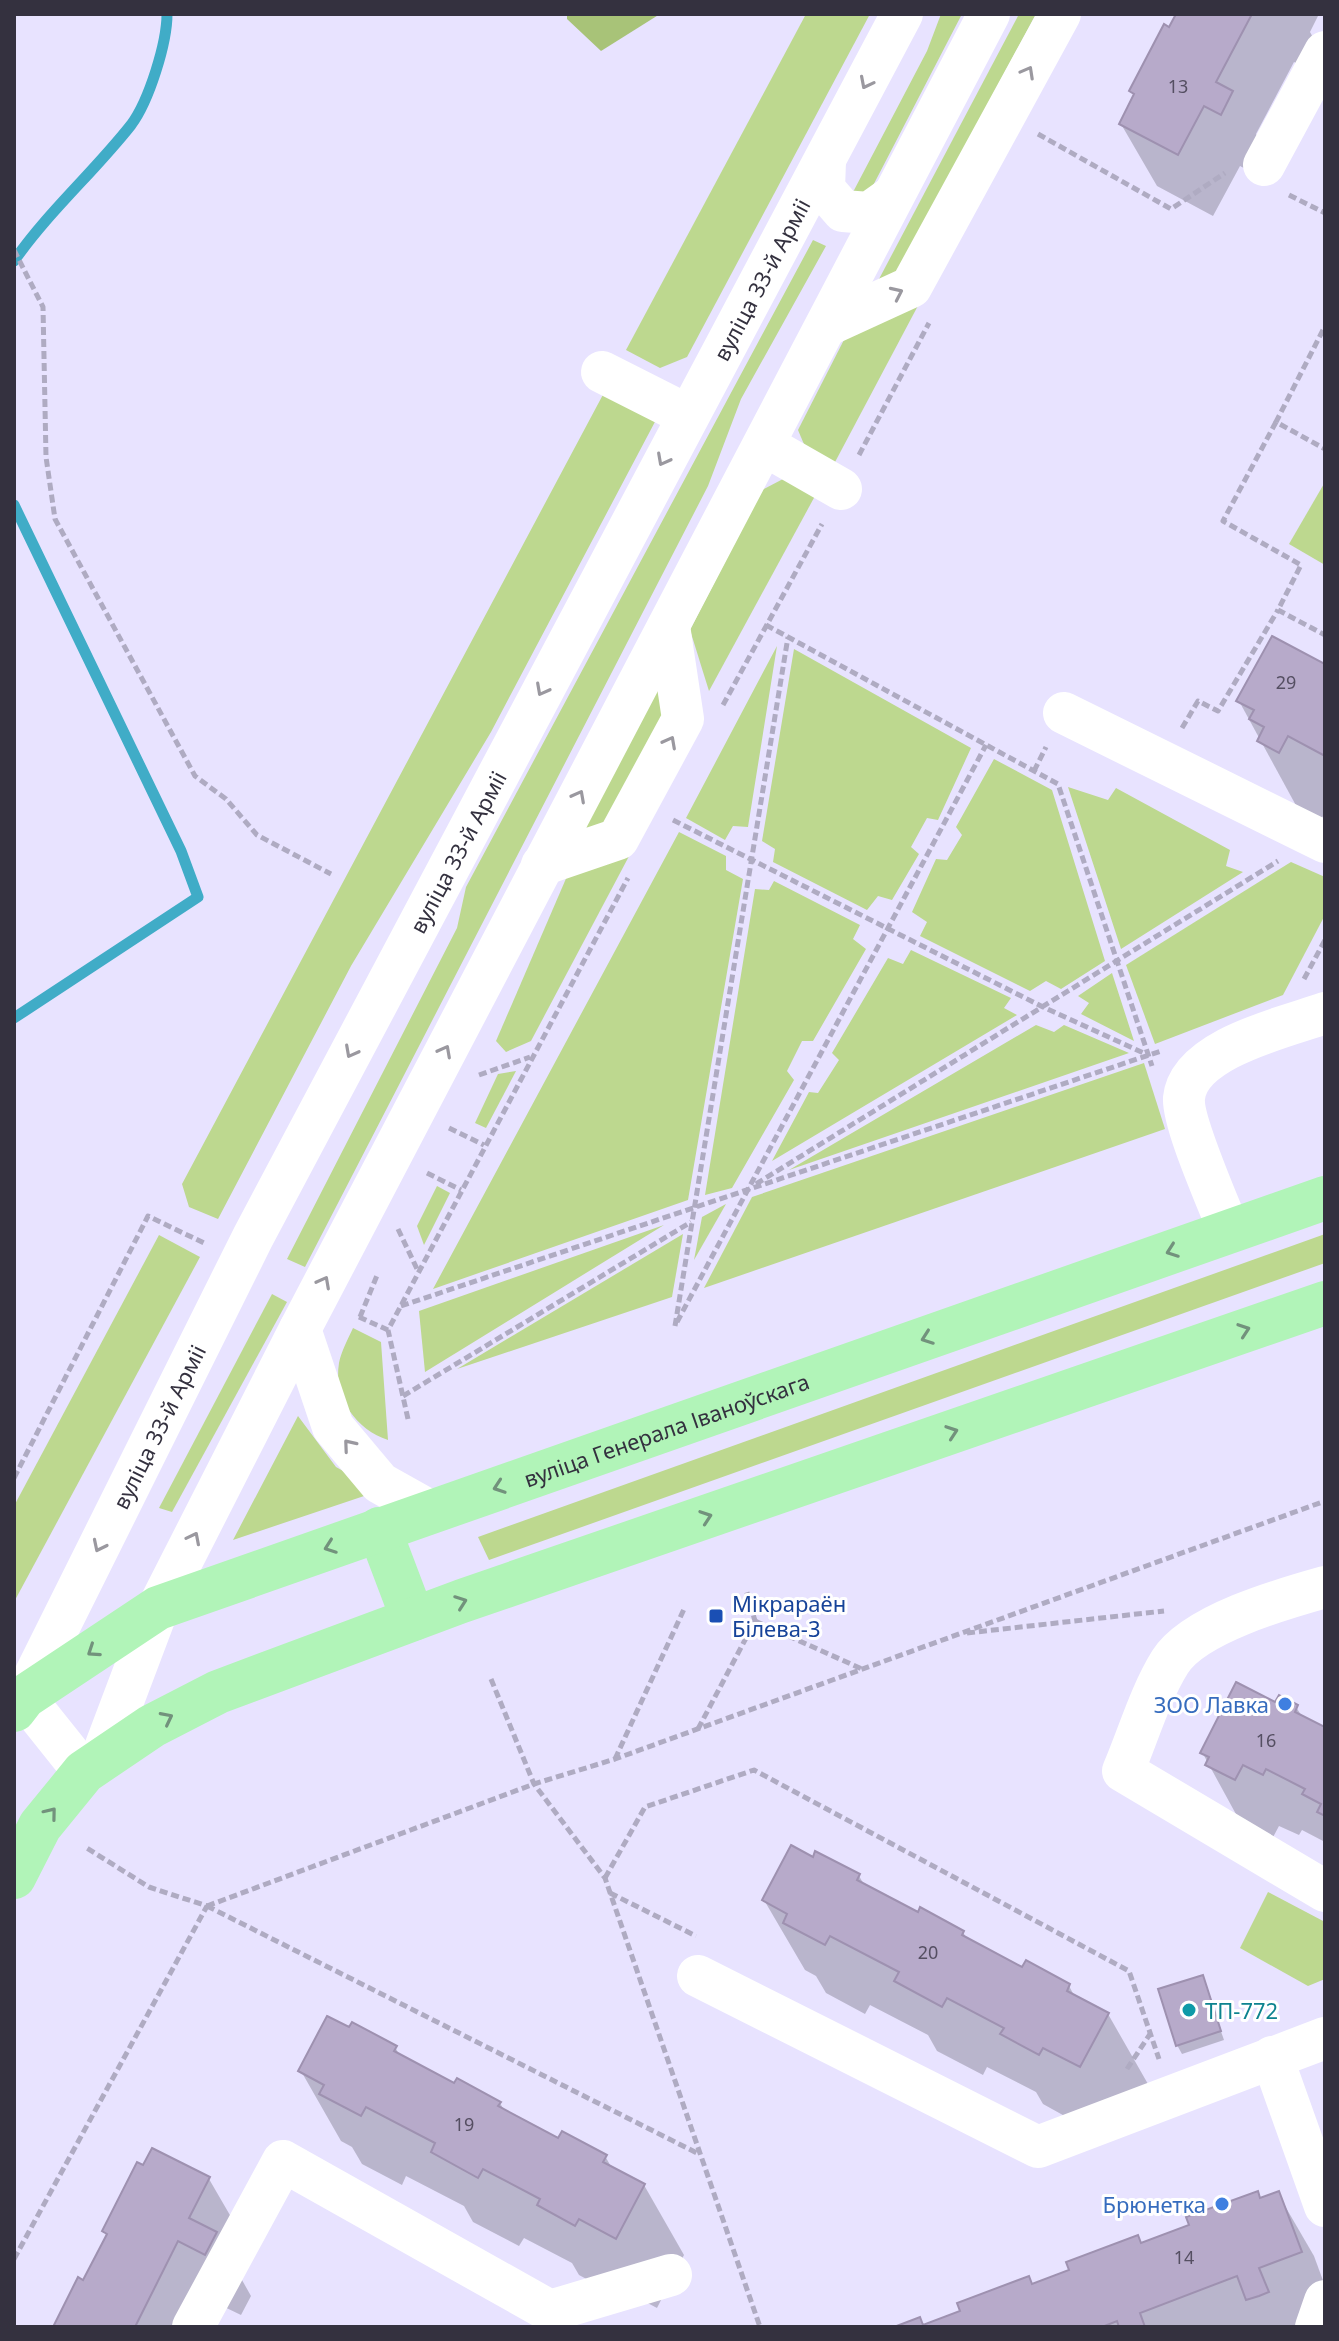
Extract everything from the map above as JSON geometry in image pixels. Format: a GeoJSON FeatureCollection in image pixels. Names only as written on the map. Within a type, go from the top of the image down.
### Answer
{"type":"FeatureCollection","features":[{"type":"Feature","properties":{"kind":"main road","name":"вуліца Генерала Іваноўскага"},"geometry":{"type":"LineString","coordinates":[[19,1704],[158,1608],[1325,1198]]}},
{"type":"Feature","properties":{"kind":"main road"},"geometry":{"type":"LineString","coordinates":[[14,1877],[40,1826],[92,1765],[152,1726],[218,1692],[413,1619],[1325,1303]]}},
{"type":"Feature","properties":{"kind":"main road"},"geometry":{"type":"LineString","coordinates":[[379,1529],[413,1619]]}},
{"type":"Feature","properties":{"kind":"street","name":"вуліца 33-й Арміі"},"geometry":{"type":"LineString","coordinates":[[19,1704],[253,1237],[902,14]]}},
{"type":"Feature","properties":{"kind":"street"},"geometry":{"type":"LineString","coordinates":[[19,1704],[92,1765],[158,1608],[300,1329],[989,14]]}},
{"type":"Feature","properties":{"kind":"street"},"geometry":{"type":"LineString","coordinates":[[826,326],[911,287],[1060,14]]}},
{"type":"Feature","properties":{"kind":"street"},"geometry":{"type":"LineString","coordinates":[[1250,166],[1325,52]]}},
{"type":"Feature","properties":{"kind":"street"},"geometry":{"type":"LineString","coordinates":[[825,161],[824,189],[843,211],[869,213],[890,198]]}},
{"type":"Feature","properties":{"kind":"street"},"geometry":{"type":"LineString","coordinates":[[784,240],[806,226],[831,229],[843,238],[850,250],[848,278]]}},
{"type":"Feature","properties":{"kind":"street"},"geometry":{"type":"LineString","coordinates":[[602,372],[687,415]]}},
{"type":"Feature","properties":{"kind":"street"},"geometry":{"type":"LineString","coordinates":[[764,445],[841,489]]}},
{"type":"Feature","properties":{"kind":"street"},"geometry":{"type":"LineString","coordinates":[[542,865],[618,839],[683,719],[669,626]]}},
{"type":"Feature","properties":{"kind":"street"},"geometry":{"type":"LineString","coordinates":[[1064,713],[1163,762],[1306,849]]}},
{"type":"Feature","properties":{"kind":"street"},"geometry":{"type":"LineString","coordinates":[[1229,1231],[1195,1144],[1184,1097],[1199,1067],[1312,1001]]}},
{"type":"Feature","properties":{"kind":"street"},"geometry":{"type":"LineString","coordinates":[[300,1329],[333,1427],[380,1483],[430,1511]]}},
{"type":"Feature","properties":{"kind":"street"},"geometry":{"type":"LineString","coordinates":[[1325,1587],[1289,1597],[1191,1639],[1170,1662],[1123,1771],[1325,1891]]}},
{"type":"Feature","properties":{"kind":"street"},"geometry":{"type":"LineString","coordinates":[[703,1959],[1038,2147],[1325,2038]]}},
{"type":"Feature","properties":{"kind":"street"},"geometry":{"type":"LineString","coordinates":[[1272,2057],[1325,2206]]}},
{"type":"Feature","properties":{"kind":"street"},"geometry":{"type":"LineString","coordinates":[[193,2327],[283,2161],[550,2311],[671,2275]]}},
{"type":"Feature","properties":{"kind":"street"},"geometry":{"type":"LineString","coordinates":[[1316,2327],[1325,2301]]}},
{"type":"Feature","properties":{"kind":"path"},"geometry":{"type":"LineString","coordinates":[[1031,130],[1171,209],[1250,166]]}},
{"type":"Feature","properties":{"kind":"path"},"geometry":{"type":"LineString","coordinates":[[14,250],[43,307],[46,457],[55,519],[195,776],[226,799],[257,835],[331,874]]}},
{"type":"Feature","properties":{"kind":"path"},"geometry":{"type":"LineString","coordinates":[[1163,762],[1198,701],[1218,711],[1301,565],[1223,521],[1324,329]]}},
{"type":"Feature","properties":{"kind":"path"},"geometry":{"type":"LineString","coordinates":[[1276,422],[1325,449]]}},
{"type":"Feature","properties":{"kind":"path"},"geometry":{"type":"LineString","coordinates":[[1278,610],[1325,635]]}},
{"type":"Feature","properties":{"kind":"path"},"geometry":{"type":"LineString","coordinates":[[766,625],[1058,784],[1153,1069]]}},
{"type":"Feature","properties":{"kind":"path"},"geometry":{"type":"LineString","coordinates":[[788,637],[675,1326],[986,745]]}},
{"type":"Feature","properties":{"kind":"path"},"geometry":{"type":"LineString","coordinates":[[663,814],[885,929],[1149,1055]]}},
{"type":"Feature","properties":{"kind":"path"},"geometry":{"type":"LineString","coordinates":[[747,1189],[1306,849]]}},
{"type":"Feature","properties":{"kind":"path"},"geometry":{"type":"LineString","coordinates":[[1312,1001],[1325,940]]}},
{"type":"Feature","properties":{"kind":"path"},"geometry":{"type":"LineString","coordinates":[[400,1307],[1149,1055]]}},
{"type":"Feature","properties":{"kind":"path"},"geometry":{"type":"LineString","coordinates":[[472,1088],[479,1075],[531,1056]]}},
{"type":"Feature","properties":{"kind":"path"},"geometry":{"type":"LineString","coordinates":[[444,1139],[457,1115]]}},
{"type":"Feature","properties":{"kind":"path"},"geometry":{"type":"LineString","coordinates":[[449,1128],[484,1145]]}},
{"type":"Feature","properties":{"kind":"path"},"geometry":{"type":"LineString","coordinates":[[420,1186],[432,1161]]}},
{"type":"Feature","properties":{"kind":"path"},"geometry":{"type":"LineString","coordinates":[[427,1173],[461,1190]]}},
{"type":"Feature","properties":{"kind":"path"},"geometry":{"type":"LineString","coordinates":[[14,1478],[148,1216],[207,1245]]}},
{"type":"Feature","properties":{"kind":"path"},"geometry":{"type":"LineString","coordinates":[[403,1396],[691,1222]]}},
{"type":"Feature","properties":{"kind":"path"},"geometry":{"type":"LineString","coordinates":[[392,1239],[397,1227],[418,1272]]}},
{"type":"Feature","properties":{"kind":"path"},"geometry":{"type":"LineString","coordinates":[[360,1317],[381,1265]]}},
{"type":"Feature","properties":{"kind":"path"},"geometry":{"type":"LineString","coordinates":[[353,1314],[388,1330]]}},
{"type":"Feature","properties":{"kind":"path"},"geometry":{"type":"LineString","coordinates":[[14,2259],[207,1906],[534,1784],[615,1759],[1325,1501]]}},
{"type":"Feature","properties":{"kind":"path"},"geometry":{"type":"LineString","coordinates":[[697,1729],[755,1621],[746,1589]]}},
{"type":"Feature","properties":{"kind":"path"},"geometry":{"type":"LineString","coordinates":[[615,1759],[685,1607]]}},
{"type":"Feature","properties":{"kind":"path"},"geometry":{"type":"LineString","coordinates":[[958,1634],[1179,1610]]}},
{"type":"Feature","properties":{"kind":"path"},"geometry":{"type":"LineString","coordinates":[[755,1621],[862,1669]]}},
{"type":"Feature","properties":{"kind":"path"},"geometry":{"type":"LineString","coordinates":[[491,1679],[534,1784],[605,1878],[760,2327]]}},
{"type":"Feature","properties":{"kind":"path"},"geometry":{"type":"LineString","coordinates":[[605,1878],[645,1807],[754,1770],[1129,1971],[1171,2095]]}},
{"type":"Feature","properties":{"kind":"path"},"geometry":{"type":"LineString","coordinates":[[85,1847],[149,1887],[207,1906],[700,2155]]}},
{"type":"Feature","properties":{"kind":"path"},"geometry":{"type":"LineString","coordinates":[[610,1893],[703,1959]]}},
{"type":"Feature","properties":{"kind":"path"},"geometry":{"type":"LineString","coordinates":[[1124,2073],[1150,2033]]}},
{"type":"Feature","properties":{"kind":"green space"},"geometry":{"type":"Polygon","coordinates":[[[567,14],[660,14],[601,51],[567,19],[567,14]]]}},
{"type":"Feature","properties":{"kind":"green space"},"geometry":{"type":"Polygon","coordinates":[[[806,14],[870,14],[687,357],[660,368],[626,350],[806,14]]]}},
{"type":"Feature","properties":{"kind":"green space"},"geometry":{"type":"Polygon","coordinates":[[[941,14],[962,14],[865,201],[852,194],[927,51],[941,14]]]}},
{"type":"Feature","properties":{"kind":"green space"},"geometry":{"type":"Polygon","coordinates":[[[1019,14],[1036,14],[889,288],[869,298],[1019,14]]]}},
{"type":"Feature","properties":{"kind":"green space"},"geometry":{"type":"Polygon","coordinates":[[[813,240],[826,246],[741,399],[708,486],[305,1267],[287,1259],[457,928],[466,887],[813,240]]]}},
{"type":"Feature","properties":{"kind":"green space"},"geometry":{"type":"Polygon","coordinates":[[[921,300],[834,464],[806,449],[798,430],[849,330],[921,300]]]}},
{"type":"Feature","properties":{"kind":"green space"},"geometry":{"type":"Polygon","coordinates":[[[606,389],[657,418],[491,732],[351,966],[218,1219],[189,1207],[182,1184],[606,389]]]}},
{"type":"Feature","properties":{"kind":"green space"},"geometry":{"type":"Polygon","coordinates":[[[783,479],[815,496],[709,691],[690,630],[762,490],[783,479]]]}},
{"type":"Feature","properties":{"kind":"green space"},"geometry":{"type":"Polygon","coordinates":[[[1325,482],[1325,565],[1289,544],[1325,482]]]}},
{"type":"Feature","properties":{"kind":"green space"},"geometry":{"type":"Polygon","coordinates":[[[777,646],[748,827],[733,826],[725,840],[686,818],[777,646]]]}},
{"type":"Feature","properties":{"kind":"green space"},"geometry":{"type":"Polygon","coordinates":[[[794,649],[971,748],[938,820],[927,818],[911,847],[919,854],[892,900],[878,896],[867,910],[773,862],[775,849],[762,841],[794,649]]]}},
{"type":"Feature","properties":{"kind":"green space"},"geometry":{"type":"Polygon","coordinates":[[[677,652],[676,690],[607,822],[590,829],[583,826],[677,652]]]}},
{"type":"Feature","properties":{"kind":"green space"},"geometry":{"type":"Polygon","coordinates":[[[994,759],[1052,790],[1105,961],[1061,989],[1046,981],[1030,991],[920,936],[927,922],[912,912],[936,859],[947,860],[962,835],[956,827],[994,759]]]}},
{"type":"Feature","properties":{"kind":"green space"},"geometry":{"type":"Polygon","coordinates":[[[1068,787],[1108,800],[1116,788],[1230,850],[1226,866],[1243,872],[1121,949],[1068,787]]]}},
{"type":"Feature","properties":{"kind":"green space"},"geometry":{"type":"Polygon","coordinates":[[[679,832],[726,856],[726,870],[743,879],[688,1200],[433,1289],[679,832]]]}},
{"type":"Feature","properties":{"kind":"green space"},"geometry":{"type":"Polygon","coordinates":[[[636,843],[531,1041],[506,1052],[496,1041],[574,860],[636,843]]]}},
{"type":"Feature","properties":{"kind":"green space"},"geometry":{"type":"Polygon","coordinates":[[[1291,862],[1325,877],[1325,915],[1283,995],[1155,1044],[1126,965],[1291,862]]]}},
{"type":"Feature","properties":{"kind":"green space"},"geometry":{"type":"Polygon","coordinates":[[[774,881],[860,925],[853,939],[866,949],[813,1041],[802,1041],[787,1071],[794,1080],[732,1188],[705,1195],[755,889],[769,890],[774,881]]]}},
{"type":"Feature","properties":{"kind":"green space"},"geometry":{"type":"Polygon","coordinates":[[[911,950],[1011,998],[1004,1008],[1017,1015],[772,1161],[809,1092],[818,1093],[839,1060],[832,1053],[888,958],[903,964],[911,950]]]}},
{"type":"Feature","properties":{"kind":"green space"},"geometry":{"type":"Polygon","coordinates":[[[1112,973],[1134,1041],[1081,1014],[1089,1003],[1078,996],[1112,973]]]}},
{"type":"Feature","properties":{"kind":"green space"},"geometry":{"type":"Polygon","coordinates":[[[1036,1025],[1054,1032],[1064,1025],[1129,1053],[789,1170],[1036,1025]]]}},
{"type":"Feature","properties":{"kind":"green space"},"geometry":{"type":"Polygon","coordinates":[[[1144,1063],[1165,1129],[704,1288],[752,1197],[1144,1063]]]}},
{"type":"Feature","properties":{"kind":"green space"},"geometry":{"type":"Polygon","coordinates":[[[516,1071],[486,1128],[475,1123],[498,1074],[516,1071]]]}},
{"type":"Feature","properties":{"kind":"green space"},"geometry":{"type":"Polygon","coordinates":[[[437,1186],[450,1193],[424,1245],[417,1226],[437,1186]]]}},
{"type":"Feature","properties":{"kind":"green space"},"geometry":{"type":"Polygon","coordinates":[[[726,1204],[694,1260],[702,1217],[726,1204]]]}},
{"type":"Feature","properties":{"kind":"green space"},"geometry":{"type":"Polygon","coordinates":[[[664,1225],[425,1372],[419,1311],[664,1225]]]}},
{"type":"Feature","properties":{"kind":"green space"},"geometry":{"type":"Polygon","coordinates":[[[683,1234],[672,1297],[457,1369],[683,1234]]]}},
{"type":"Feature","properties":{"kind":"green space"},"geometry":{"type":"Polygon","coordinates":[[[1325,1234],[1325,1263],[489,1560],[478,1537],[1325,1234]]]}},
{"type":"Feature","properties":{"kind":"green space"},"geometry":{"type":"Polygon","coordinates":[[[159,1235],[200,1257],[14,1602],[14,1506],[159,1235]]]}},
{"type":"Feature","properties":{"kind":"green space"},"geometry":{"type":"Polygon","coordinates":[[[272,1294],[287,1302],[172,1512],[159,1508],[272,1294]]]}},
{"type":"Feature","properties":{"kind":"green space"},"geometry":{"type":"Polygon","coordinates":[[[353,1328],[381,1342],[388,1440],[366,1429],[357,1420],[340,1388],[339,1363],[353,1328]]]}},
{"type":"Feature","properties":{"kind":"green space"},"geometry":{"type":"Polygon","coordinates":[[[298,1416],[336,1467],[379,1491],[233,1540],[298,1416]]]}},
{"type":"Feature","properties":{"kind":"green space"},"geometry":{"type":"Polygon","coordinates":[[[1268,1892],[1325,1922],[1325,1979],[1308,1986],[1240,1948],[1268,1892]]]}},
{"type":"Feature","properties":{"kind":"building"},"geometry":{"type":"Polygon","coordinates":[[[1176,14],[1252,14],[1216,82],[1233,91],[1221,115],[1204,106],[1178,155],[1119,124],[1134,94],[1129,91],[1164,24],[1169,27],[1176,14]]]}},
{"type":"Feature","properties":{"kind":"building"},"geometry":{"type":"Polygon","coordinates":[[[1272,636],[1325,664],[1325,756],[1288,736],[1279,753],[1257,741],[1264,727],[1249,719],[1254,710],[1236,701],[1272,636]]]}},
{"type":"Feature","properties":{"kind":"building"},"geometry":{"type":"Polygon","coordinates":[[[1236,1682],[1275,1702],[1279,1695],[1298,1705],[1295,1712],[1325,1727],[1325,1816],[1317,1812],[1321,1804],[1302,1794],[1305,1789],[1266,1769],[1263,1775],[1243,1765],[1235,1780],[1205,1765],[1209,1757],[1200,1753],[1236,1682]]]}},
{"type":"Feature","properties":{"kind":"building"},"geometry":{"type":"Polygon","coordinates":[[[791,1845],[813,1857],[815,1851],[860,1874],[857,1880],[918,1912],[920,1907],[964,1931],[962,1935],[1022,1967],[1026,1960],[1070,1984],[1067,1991],[1109,2013],[1080,2067],[1043,2048],[1039,2055],[1000,2034],[1004,2028],[947,1998],[942,2007],[894,1981],[899,1972],[830,1936],[825,1945],[783,1923],[787,1914],[762,1900],[791,1845]]]}},
{"type":"Feature","properties":{"kind":"building","name":"ТП-772"},"geometry":{"type":"Polygon","coordinates":[[[1203,1975],[1221,2031],[1176,2046],[1158,1989],[1203,1975]]]}},
{"type":"Feature","properties":{"kind":"building"},"geometry":{"type":"Polygon","coordinates":[[[327,2016],[349,2027],[352,2022],[397,2046],[394,2051],[454,2083],[457,2078],[501,2102],[498,2106],[558,2138],[562,2131],[607,2155],[603,2162],[645,2184],[616,2239],[579,2219],[575,2226],[537,2205],[540,2199],[483,2169],[478,2178],[431,2152],[435,2143],[366,2107],[361,2116],[319,2094],[324,2085],[298,2071],[327,2016]]]}},
{"type":"Feature","properties":{"kind":"building"},"geometry":{"type":"Polygon","coordinates":[[[152,2148],[210,2177],[189,2218],[217,2232],[205,2255],[178,2241],[135,2327],[53,2327],[78,2277],[83,2280],[107,2234],[102,2231],[137,2162],[143,2165],[152,2148]]]}},
{"type":"Feature","properties":{"kind":"building"},"geometry":{"type":"Polygon","coordinates":[[[1258,2191],[1260,2198],[1279,2191],[1302,2252],[1259,2268],[1269,2292],[1259,2296],[1246,2300],[1237,2276],[1140,2313],[1145,2327],[1119,2327],[1117,2321],[1102,2327],[894,2327],[920,2317],[923,2325],[960,2311],[957,2303],[1029,2276],[1032,2284],[1069,2270],[1066,2262],[1138,2235],[1141,2243],[1189,2225],[1186,2217],[1258,2191]]]}},
{"type":"Feature","properties":{"kind":"waterway"},"geometry":{"type":"LineString","coordinates":[[14,261],[138,115],[156,71],[167,14]]}},
{"type":"Feature","properties":{"kind":"waterway"},"geometry":{"type":"LineString","coordinates":[[14,505],[181,851],[198,897],[14,1018]]}},
{"type":"Feature","properties":{"kind":"place","name":"Мікрараён Білева-3"},"geometry":{"type":"Point","coordinates":[716,1616]}},
{"type":"Feature","properties":{"kind":"place","name":"ЗОО Лавка"},"geometry":{"type":"Point","coordinates":[1285,1704]}},
{"type":"Feature","properties":{"kind":"place","name":"ТП-772"},"geometry":{"type":"Point","coordinates":[1189,2010]}},
{"type":"Feature","properties":{"kind":"place","name":"Брюнетка"},"geometry":{"type":"Point","coordinates":[1222,2204]}}]}
